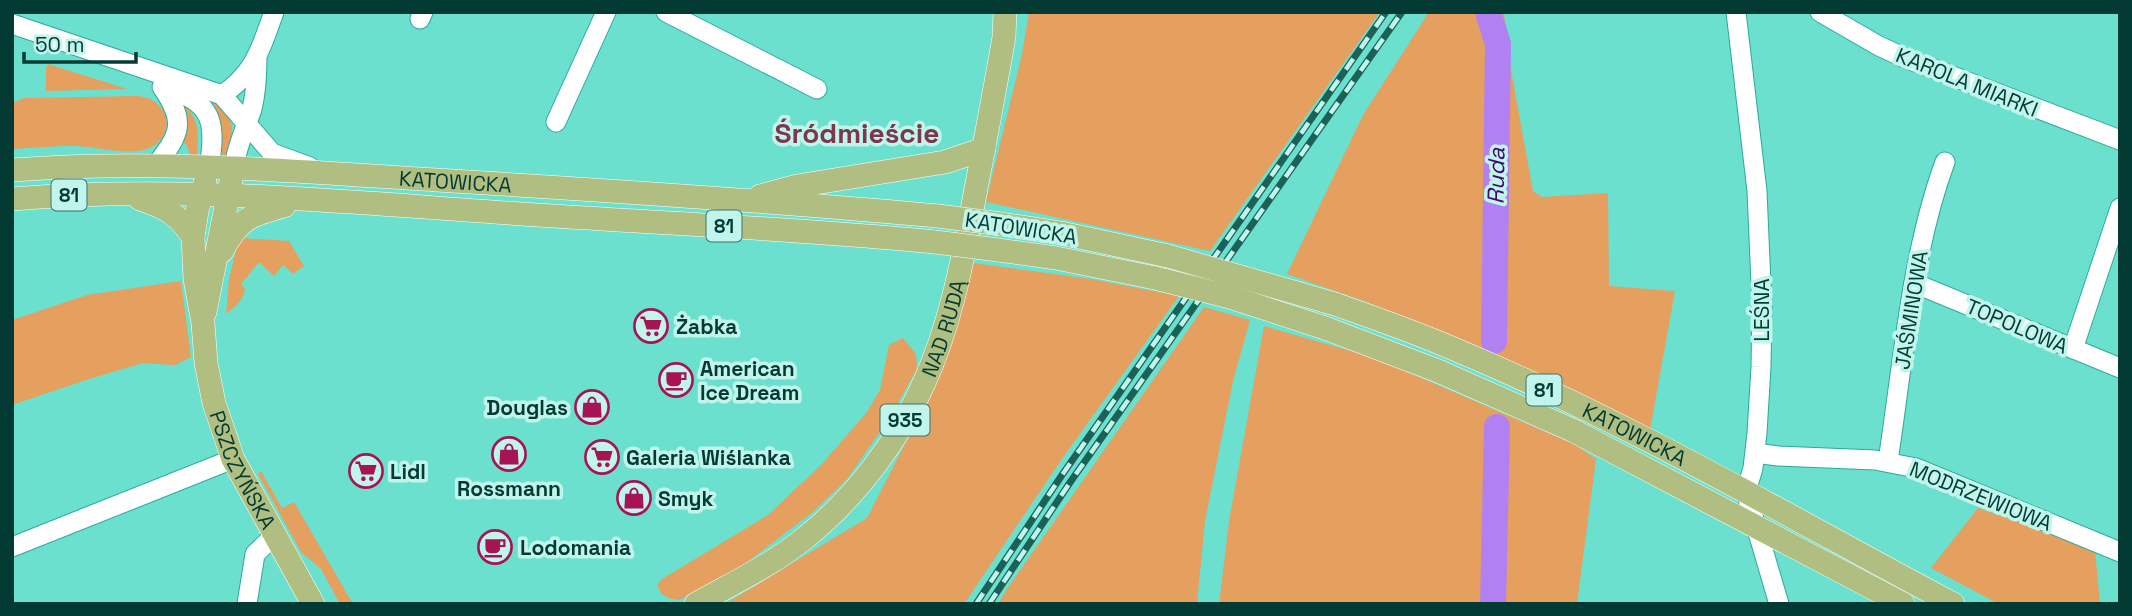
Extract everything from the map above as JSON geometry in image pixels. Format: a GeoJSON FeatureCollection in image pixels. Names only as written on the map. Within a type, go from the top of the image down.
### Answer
{"type":"FeatureCollection","features":[{"type":"Feature","properties":{"kind":"main road","name":"NAD RUDĄ"},"geometry":{"type":"LineString","coordinates":[[1004,37],[1005,12]]}},
{"type":"Feature","properties":{"kind":"main road","name":"NAD RUDĄ"},"geometry":{"type":"LineString","coordinates":[[696,604],[776,560],[807,537],[860,484],[902,426],[924,383],[943,334],[958,281],[1004,37],[1012,12]]}},
{"type":"Feature","properties":{"kind":"main road"},"geometry":{"type":"LineString","coordinates":[[743,201],[797,186],[945,162],[984,149]]}},
{"type":"Feature","properties":{"kind":"main road","name":"KATOWICKA"},"geometry":{"type":"LineString","coordinates":[[12,170],[62,166],[156,165],[234,168],[743,201],[938,216],[1001,224],[1061,233],[1168,256],[1335,304],[1475,358],[1745,492],[1953,604]]}},
{"type":"Feature","properties":{"kind":"main road","name":"PSZCZYŃSKA"},"geometry":{"type":"LineString","coordinates":[[209,167],[193,237],[195,279],[210,386],[233,459],[313,604]]}},
{"type":"Feature","properties":{"kind":"main road","name":"PSZCZYŃSKA"},"geometry":{"type":"LineString","coordinates":[[203,323],[234,168]]}},
{"type":"Feature","properties":{"kind":"main road"},"geometry":{"type":"LineString","coordinates":[[125,194],[170,211],[183,222],[193,237]]}},
{"type":"Feature","properties":{"kind":"main road","name":"KATOWICKA"},"geometry":{"type":"LineString","coordinates":[[12,199],[125,194],[229,196],[760,228],[998,250],[1056,258],[1156,278],[1230,297],[1325,328],[1438,371],[1572,430],[1903,604]]}},
{"type":"Feature","properties":{"kind":"main road"},"geometry":{"type":"LineString","coordinates":[[215,266],[229,237],[244,220],[258,212],[305,201]]}},
{"type":"Feature","properties":{"kind":"street","name":"PSZCZYŃSKA"},"geometry":{"type":"LineString","coordinates":[[222,95],[242,79],[257,59],[274,12]]}},
{"type":"Feature","properties":{"kind":"street"},"geometry":{"type":"LineString","coordinates":[[556,122],[607,12]]}},
{"type":"Feature","properties":{"kind":"street"},"geometry":{"type":"LineString","coordinates":[[666,12],[817,89]]}},
{"type":"Feature","properties":{"kind":"street","name":"LEŚNA"},"geometry":{"type":"LineString","coordinates":[[1735,12],[1757,191],[1760,243],[1761,367],[1755,453],[1745,492]]}},
{"type":"Feature","properties":{"kind":"street","name":"KAROLA MIARKI"},"geometry":{"type":"LineString","coordinates":[[1820,12],[1878,46],[1905,58],[2120,140]]}},
{"type":"Feature","properties":{"kind":"street"},"geometry":{"type":"LineString","coordinates":[[12,24],[222,95],[272,153],[328,173]]}},
{"type":"Feature","properties":{"kind":"street"},"geometry":{"type":"LineString","coordinates":[[12,37],[184,94],[204,107],[211,125],[209,167]]}},
{"type":"Feature","properties":{"kind":"street","name":"PSZCZYŃSKA"},"geometry":{"type":"LineString","coordinates":[[234,168],[256,85],[257,59]]}},
{"type":"Feature","properties":{"kind":"street"},"geometry":{"type":"LineString","coordinates":[[156,165],[173,142],[178,124],[175,106],[162,87]]}},
{"type":"Feature","properties":{"kind":"street","name":"JAŚMINOWA"},"geometry":{"type":"LineString","coordinates":[[1888,461],[1914,283],[1927,218],[1945,162]]}},
{"type":"Feature","properties":{"kind":"street"},"geometry":{"type":"LineString","coordinates":[[2073,349],[2120,208]]}},
{"type":"Feature","properties":{"kind":"street","name":"TOPOLOWA"},"geometry":{"type":"LineString","coordinates":[[1914,283],[2120,368]]}},
{"type":"Feature","properties":{"kind":"street","name":"MODRZEWIOWA"},"geometry":{"type":"LineString","coordinates":[[1755,453],[1888,461],[1916,468],[2120,552]]}},
{"type":"Feature","properties":{"kind":"street"},"geometry":{"type":"LineString","coordinates":[[12,547],[233,459]]}},
{"type":"Feature","properties":{"kind":"street"},"geometry":{"type":"LineString","coordinates":[[1745,492],[1779,604]]}},
{"type":"Feature","properties":{"kind":"street"},"geometry":{"type":"LineString","coordinates":[[247,604],[255,554],[275,536]]}},
{"type":"Feature","properties":{"kind":"shaded area"},"geometry":{"type":"Polygon","coordinates":[[[1029,12],[1380,12],[1210,251],[986,202],[1022,54],[1029,12]]]}},
{"type":"Feature","properties":{"kind":"shaded area"},"geometry":{"type":"Polygon","coordinates":[[[1429,12],[1504,12],[1507,48],[1533,191],[1542,197],[1608,193],[1609,286],[1675,291],[1650,430],[1481,348],[1369,303],[1287,274],[1363,115],[1429,12]]]}},
{"type":"Feature","properties":{"kind":"shaded area"},"geometry":{"type":"Polygon","coordinates":[[[48,64],[127,89],[46,91],[48,64]]]}},
{"type":"Feature","properties":{"kind":"shaded area"},"geometry":{"type":"Polygon","coordinates":[[[208,95],[231,122],[232,135],[226,156],[222,154],[219,120],[208,95]]]}},
{"type":"Feature","properties":{"kind":"shaded area"},"geometry":{"type":"Polygon","coordinates":[[[139,96],[157,103],[164,112],[167,124],[157,143],[147,149],[122,151],[72,146],[12,149],[12,103],[24,98],[139,96]]]}},
{"type":"Feature","properties":{"kind":"shaded area"},"geometry":{"type":"Polygon","coordinates":[[[181,103],[195,121],[198,134],[197,157],[191,157],[181,139],[181,103]]]}},
{"type":"Feature","properties":{"kind":"shaded area"},"geometry":{"type":"Polygon","coordinates":[[[241,238],[289,241],[304,266],[293,274],[283,265],[274,276],[259,262],[241,284],[245,289],[241,300],[226,314],[229,279],[241,238]]]}},
{"type":"Feature","properties":{"kind":"shaded area"},"geometry":{"type":"Polygon","coordinates":[[[974,263],[1091,279],[1179,296],[1064,456],[964,604],[725,604],[867,518],[917,426],[974,263]]]}},
{"type":"Feature","properties":{"kind":"shaded area"},"geometry":{"type":"Polygon","coordinates":[[[181,281],[191,357],[175,365],[143,363],[12,405],[12,320],[87,295],[181,281]]]}},
{"type":"Feature","properties":{"kind":"shaded area"},"geometry":{"type":"Polygon","coordinates":[[[1204,307],[1250,320],[1233,381],[1205,521],[1197,604],[998,604],[1007,589],[1204,307]]]}},
{"type":"Feature","properties":{"kind":"shaded area"},"geometry":{"type":"Polygon","coordinates":[[[1264,326],[1375,358],[1574,444],[1596,459],[1577,604],[1219,604],[1229,521],[1264,326]]]}},
{"type":"Feature","properties":{"kind":"shaded area"},"geometry":{"type":"Polygon","coordinates":[[[903,338],[916,354],[917,369],[889,419],[847,479],[813,512],[746,563],[680,600],[663,595],[657,585],[662,579],[768,515],[822,464],[867,412],[880,390],[889,345],[903,338]]]}},
{"type":"Feature","properties":{"kind":"shaded area"},"geometry":{"type":"Polygon","coordinates":[[[261,471],[282,508],[294,502],[353,604],[340,604],[321,569],[301,552],[258,474],[261,471]]]}},
{"type":"Feature","properties":{"kind":"shaded area"},"geometry":{"type":"Polygon","coordinates":[[[1978,508],[2095,549],[2100,604],[1999,604],[1931,568],[1978,508]]]}},
{"type":"Feature","properties":{"kind":"waterway","name":"Ruda"},"geometry":{"type":"LineString","coordinates":[[1488,12],[1498,44],[1494,341]]}},
{"type":"Feature","properties":{"kind":"waterway","name":"Ruda"},"geometry":{"type":"LineString","coordinates":[[1493,604],[1497,427]]}},
{"type":"Feature","properties":{"kind":"railway"},"geometry":{"type":"LineString","coordinates":[[976,604],[1062,475],[1386,12]]}},
{"type":"Feature","properties":{"kind":"railway"},"geometry":{"type":"LineString","coordinates":[[989,604],[1071,481],[1402,12]]}},
{"type":"Feature","properties":{"kind":"place","name":"Żabka"},"geometry":{"type":"Point","coordinates":[651,326]}},
{"type":"Feature","properties":{"kind":"place","name":"American Ice Dream"},"geometry":{"type":"Point","coordinates":[676,380]}},
{"type":"Feature","properties":{"kind":"place","name":"Douglas"},"geometry":{"type":"Point","coordinates":[592,407]}},
{"type":"Feature","properties":{"kind":"place","name":"Rossmann"},"geometry":{"type":"Point","coordinates":[509,454]}},
{"type":"Feature","properties":{"kind":"place","name":"Galeria Wiślanka"},"geometry":{"type":"Point","coordinates":[602,457]}},
{"type":"Feature","properties":{"kind":"place","name":"Lidl"},"geometry":{"type":"Point","coordinates":[366,471]}},
{"type":"Feature","properties":{"kind":"place","name":"Smyk"},"geometry":{"type":"Point","coordinates":[634,498]}},
{"type":"Feature","properties":{"kind":"place","name":"Lodomania"},"geometry":{"type":"Point","coordinates":[495,547]}},
{"type":"Feature","properties":{"kind":"district","name":"Śródmieście"},"geometry":{"type":"Point","coordinates":[857,133]}}]}
